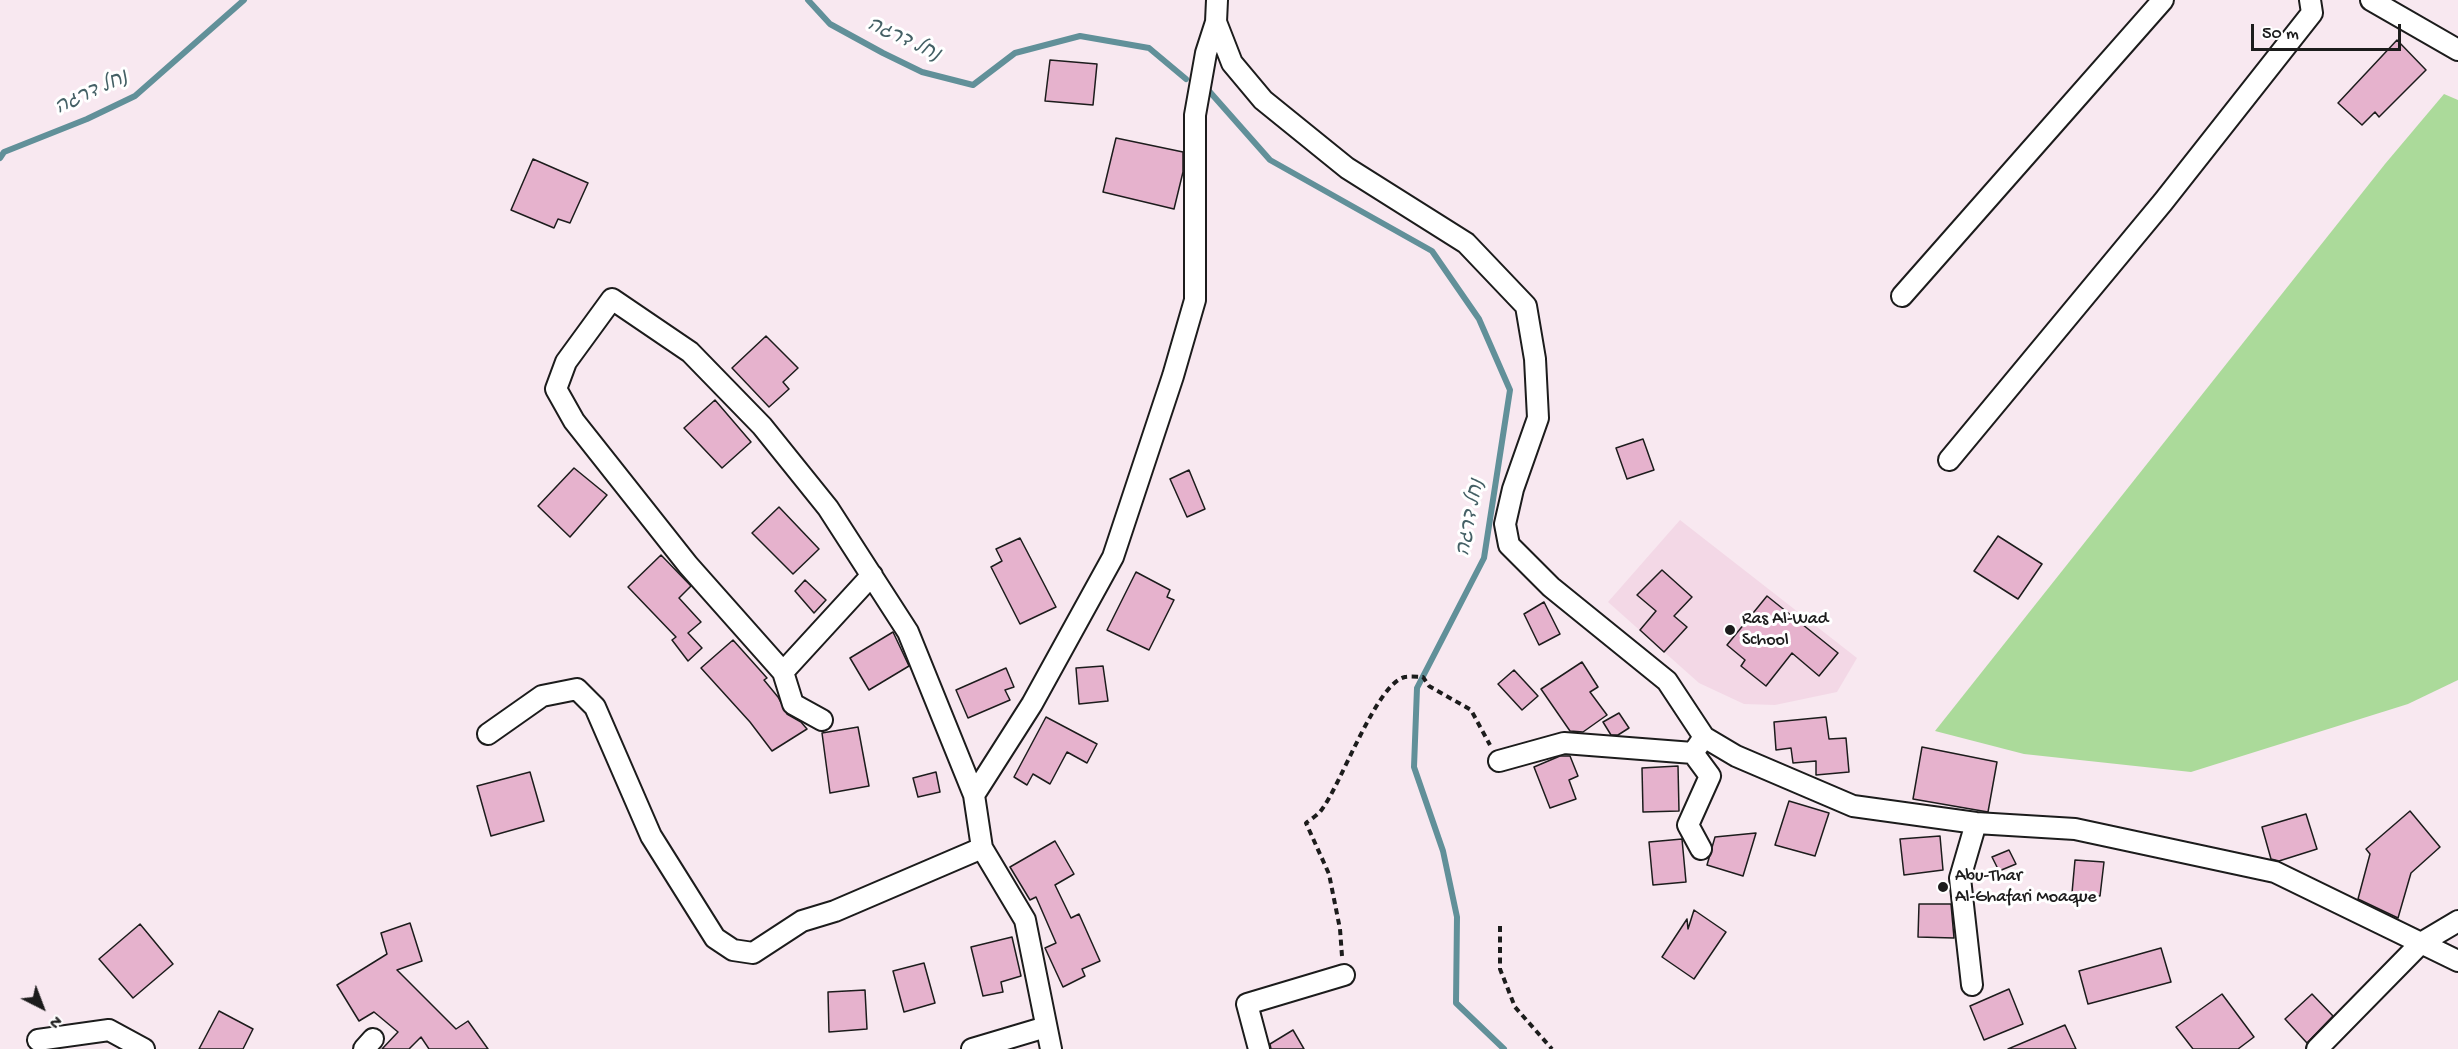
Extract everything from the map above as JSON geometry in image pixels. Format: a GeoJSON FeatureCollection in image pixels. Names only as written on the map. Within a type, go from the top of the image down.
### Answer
{"type":"FeatureCollection","features":[{"type":"Feature","properties":{"kind":"street"},"geometry":{"type":"LineString","coordinates":[[974,795],[1032,704],[1113,557],[1173,376],[1195,300],[1195,115],[1206,53],[1216,22],[1217,0]]}},
{"type":"Feature","properties":{"kind":"street"},"geometry":{"type":"LineString","coordinates":[[1902,296],[2163,0]]}},
{"type":"Feature","properties":{"kind":"street"},"geometry":{"type":"LineString","coordinates":[[1949,460],[2177,184],[2312,13],[2310,0]]}},
{"type":"Feature","properties":{"kind":"street"},"geometry":{"type":"LineString","coordinates":[[2371,0],[2458,50]]}},
{"type":"Feature","properties":{"kind":"street"},"geometry":{"type":"LineString","coordinates":[[1216,22],[1232,63],[1263,100],[1347,168],[1466,243],[1526,306],[1535,358],[1538,418],[1513,489],[1505,524],[1509,545],[1551,587],[1666,681],[1698,745],[1710,776],[1688,825],[1701,849]]}},
{"type":"Feature","properties":{"kind":"street"},"geometry":{"type":"LineString","coordinates":[[822,720],[793,704],[783,672],[688,565],[574,422],[556,389],[566,362],[612,299],[690,352],[762,426],[828,508],[908,632],[974,795],[982,848],[1025,920],[1051,1049]]}},
{"type":"Feature","properties":{"kind":"street"},"geometry":{"type":"LineString","coordinates":[[783,672],[872,575]]}},
{"type":"Feature","properties":{"kind":"street"},"geometry":{"type":"LineString","coordinates":[[488,734],[542,696],[577,689],[595,707],[651,836],[715,938],[733,950],[753,952],[802,921],[835,911],[982,848]]}},
{"type":"Feature","properties":{"kind":"street"},"geometry":{"type":"LineString","coordinates":[[1499,760],[1564,743],[1698,745],[1736,756],[1853,806],[1976,823],[2075,829],[2275,872],[2458,960]]}},
{"type":"Feature","properties":{"kind":"street"},"geometry":{"type":"LineString","coordinates":[[1972,985],[1960,878],[1976,823]]}},
{"type":"Feature","properties":{"kind":"street"},"geometry":{"type":"LineString","coordinates":[[2317,1049],[2421,943],[2458,921]]}},
{"type":"Feature","properties":{"kind":"street"},"geometry":{"type":"LineString","coordinates":[[1259,1049],[1247,1004],[1344,975]]}},
{"type":"Feature","properties":{"kind":"street"},"geometry":{"type":"LineString","coordinates":[[972,1049],[1046,1026]]}},
{"type":"Feature","properties":{"kind":"street"},"geometry":{"type":"LineString","coordinates":[[38,1040],[109,1030],[144,1049]]}},
{"type":"Feature","properties":{"kind":"path"},"geometry":{"type":"LineString","coordinates":[[1344,975],[1340,929],[1329,874],[1306,824],[1320,812],[1345,770],[1365,725],[1388,689],[1403,677],[1423,677],[1429,686],[1471,710],[1499,760]]}},
{"type":"Feature","properties":{"kind":"path"},"geometry":{"type":"LineString","coordinates":[[1500,926],[1500,969],[1515,1007],[1552,1049]]}},
{"type":"Feature","properties":{"kind":"shaded area","name":"Ras Al-Wad School"},"geometry":{"type":"Polygon","coordinates":[[[1680,520],[1857,658],[1837,692],[1775,705],[1744,704],[1699,683],[1608,602],[1680,520]]]}},
{"type":"Feature","properties":{"kind":"green space"},"geometry":{"type":"Polygon","coordinates":[[[2444,94],[2458,100],[2458,680],[2408,704],[2191,772],[2024,754],[1935,731],[2385,164],[2444,94]]]}},
{"type":"Feature","properties":{"kind":"building"},"geometry":{"type":"Polygon","coordinates":[[[2397,40],[2426,70],[2379,117],[2375,112],[2362,125],[2338,103],[2397,40]]]}},
{"type":"Feature","properties":{"kind":"building"},"geometry":{"type":"Polygon","coordinates":[[[1050,60],[1097,64],[1093,105],[1045,101],[1050,60]]]}},
{"type":"Feature","properties":{"kind":"building"},"geometry":{"type":"Polygon","coordinates":[[[1116,138],[1183,152],[1183,172],[1174,209],[1103,192],[1116,138]]]}},
{"type":"Feature","properties":{"kind":"building"},"geometry":{"type":"Polygon","coordinates":[[[533,159],[588,183],[570,223],[558,219],[554,228],[511,210],[533,159]]]}},
{"type":"Feature","properties":{"kind":"building"},"geometry":{"type":"Polygon","coordinates":[[[766,336],[798,368],[783,382],[789,389],[769,407],[732,368],[766,336]]]}},
{"type":"Feature","properties":{"kind":"building"},"geometry":{"type":"Polygon","coordinates":[[[715,400],[751,442],[722,468],[684,428],[715,400]]]}},
{"type":"Feature","properties":{"kind":"building"},"geometry":{"type":"Polygon","coordinates":[[[1643,439],[1654,470],[1627,479],[1616,448],[1643,439]]]}},
{"type":"Feature","properties":{"kind":"building"},"geometry":{"type":"Polygon","coordinates":[[[574,468],[607,495],[570,537],[538,506],[574,468]]]}},
{"type":"Feature","properties":{"kind":"building"},"geometry":{"type":"Polygon","coordinates":[[[1189,470],[1205,509],[1187,517],[1170,479],[1189,470]]]}},
{"type":"Feature","properties":{"kind":"building"},"geometry":{"type":"Polygon","coordinates":[[[779,507],[819,549],[793,574],[752,533],[779,507]]]}},
{"type":"Feature","properties":{"kind":"building"},"geometry":{"type":"Polygon","coordinates":[[[1998,536],[2042,564],[2018,599],[1974,571],[1998,536]]]}},
{"type":"Feature","properties":{"kind":"building"},"geometry":{"type":"Polygon","coordinates":[[[1020,538],[1056,607],[1020,624],[991,567],[1002,561],[996,549],[1020,538]]]}},
{"type":"Feature","properties":{"kind":"building"},"geometry":{"type":"Polygon","coordinates":[[[661,555],[691,586],[679,598],[701,622],[688,633],[702,648],[688,661],[672,640],[676,637],[628,587],[661,555]]]}},
{"type":"Feature","properties":{"kind":"building"},"geometry":{"type":"Polygon","coordinates":[[[1662,570],[1692,597],[1674,616],[1687,627],[1664,652],[1640,630],[1656,611],[1637,595],[1662,570]]]}},
{"type":"Feature","properties":{"kind":"building"},"geometry":{"type":"Polygon","coordinates":[[[1136,572],[1170,590],[1167,597],[1174,600],[1149,650],[1107,630],[1136,572]]]}},
{"type":"Feature","properties":{"kind":"building"},"geometry":{"type":"Polygon","coordinates":[[[805,580],[826,600],[814,613],[795,591],[805,580]]]}},
{"type":"Feature","properties":{"kind":"building"},"geometry":{"type":"Polygon","coordinates":[[[1767,596],[1838,653],[1819,676],[1792,653],[1766,686],[1741,666],[1745,660],[1727,645],[1767,596]]]}},
{"type":"Feature","properties":{"kind":"building"},"geometry":{"type":"Polygon","coordinates":[[[1544,602],[1560,634],[1539,645],[1524,614],[1544,602]]]}},
{"type":"Feature","properties":{"kind":"building"},"geometry":{"type":"Polygon","coordinates":[[[893,632],[909,666],[869,690],[850,658],[893,632]]]}},
{"type":"Feature","properties":{"kind":"building"},"geometry":{"type":"Polygon","coordinates":[[[733,640],[767,678],[764,680],[778,697],[787,714],[801,722],[807,729],[772,751],[750,722],[701,668],[733,640]]]}},
{"type":"Feature","properties":{"kind":"building"},"geometry":{"type":"Polygon","coordinates":[[[1582,662],[1598,687],[1590,692],[1607,715],[1583,732],[1570,731],[1541,689],[1582,662]]]}},
{"type":"Feature","properties":{"kind":"building"},"geometry":{"type":"Polygon","coordinates":[[[1103,666],[1108,701],[1079,704],[1076,668],[1103,666]]]}},
{"type":"Feature","properties":{"kind":"building"},"geometry":{"type":"Polygon","coordinates":[[[1006,668],[1014,687],[1005,690],[1010,700],[968,718],[956,690],[1006,668]]]}},
{"type":"Feature","properties":{"kind":"building"},"geometry":{"type":"Polygon","coordinates":[[[1514,670],[1538,696],[1522,710],[1498,684],[1514,670]]]}},
{"type":"Feature","properties":{"kind":"building"},"geometry":{"type":"Polygon","coordinates":[[[1619,713],[1629,728],[1618,735],[1611,735],[1603,722],[1619,713]]]}},
{"type":"Feature","properties":{"kind":"building"},"geometry":{"type":"Polygon","coordinates":[[[1046,717],[1097,744],[1087,763],[1067,752],[1050,784],[1033,774],[1027,785],[1014,777],[1046,717]]]}},
{"type":"Feature","properties":{"kind":"building"},"geometry":{"type":"Polygon","coordinates":[[[1826,717],[1829,739],[1846,738],[1849,772],[1816,775],[1816,761],[1793,763],[1791,748],[1776,750],[1774,722],[1826,717]]]}},
{"type":"Feature","properties":{"kind":"building"},"geometry":{"type":"Polygon","coordinates":[[[858,727],[869,786],[830,793],[822,733],[858,727]]]}},
{"type":"Feature","properties":{"kind":"building"},"geometry":{"type":"Polygon","coordinates":[[[1922,747],[1997,762],[1988,812],[1913,799],[1922,747]]]}},
{"type":"Feature","properties":{"kind":"building"},"geometry":{"type":"Polygon","coordinates":[[[1560,756],[1570,756],[1578,776],[1569,780],[1576,799],[1550,808],[1534,767],[1560,756]]]}},
{"type":"Feature","properties":{"kind":"building"},"geometry":{"type":"Polygon","coordinates":[[[1678,766],[1679,811],[1643,812],[1642,768],[1678,766]]]}},
{"type":"Feature","properties":{"kind":"building"},"geometry":{"type":"Polygon","coordinates":[[[530,772],[544,821],[491,836],[477,786],[530,772]]]}},
{"type":"Feature","properties":{"kind":"building"},"geometry":{"type":"Polygon","coordinates":[[[936,772],[940,792],[918,797],[913,778],[936,772]]]}},
{"type":"Feature","properties":{"kind":"building"},"geometry":{"type":"Polygon","coordinates":[[[1789,801],[1829,813],[1815,856],[1775,845],[1789,801]]]}},
{"type":"Feature","properties":{"kind":"building"},"geometry":{"type":"Polygon","coordinates":[[[2410,811],[2440,847],[2411,873],[2398,918],[2358,899],[2370,854],[2366,849],[2410,811]]]}},
{"type":"Feature","properties":{"kind":"building"},"geometry":{"type":"Polygon","coordinates":[[[2306,814],[2317,849],[2279,861],[2271,859],[2262,827],[2306,814]]]}},
{"type":"Feature","properties":{"kind":"building"},"geometry":{"type":"Polygon","coordinates":[[[1756,833],[1743,876],[1707,865],[1715,837],[1756,833]]]}},
{"type":"Feature","properties":{"kind":"building"},"geometry":{"type":"Polygon","coordinates":[[[1940,836],[1943,870],[1904,875],[1900,839],[1940,836]]]}},
{"type":"Feature","properties":{"kind":"building"},"geometry":{"type":"Polygon","coordinates":[[[1682,839],[1686,882],[1653,885],[1649,842],[1682,839]]]}},
{"type":"Feature","properties":{"kind":"building"},"geometry":{"type":"Polygon","coordinates":[[[1055,841],[1074,874],[1055,885],[1071,918],[1079,914],[1100,961],[1082,969],[1085,976],[1063,987],[1045,948],[1056,943],[1036,897],[1030,900],[1010,867],[1055,841]]]}},
{"type":"Feature","properties":{"kind":"building"},"geometry":{"type":"Polygon","coordinates":[[[2009,850],[2016,864],[1999,871],[1992,857],[2009,850]]]}},
{"type":"Feature","properties":{"kind":"building"},"geometry":{"type":"Polygon","coordinates":[[[2075,860],[2104,862],[2100,896],[2072,893],[2075,860]]]}},
{"type":"Feature","properties":{"kind":"building"},"geometry":{"type":"Polygon","coordinates":[[[1919,904],[1951,904],[1954,938],[1918,937],[1919,904]]]}},
{"type":"Feature","properties":{"kind":"building"},"geometry":{"type":"Polygon","coordinates":[[[1694,910],[1726,932],[1694,979],[1662,957],[1687,919],[1688,929],[1694,910]]]}},
{"type":"Feature","properties":{"kind":"building"},"geometry":{"type":"Polygon","coordinates":[[[410,923],[422,961],[397,970],[456,1029],[468,1021],[488,1049],[429,1049],[421,1037],[409,1049],[382,1049],[398,1032],[374,1012],[359,1021],[337,985],[387,954],[381,933],[410,923]]]}},
{"type":"Feature","properties":{"kind":"building"},"geometry":{"type":"Polygon","coordinates":[[[140,924],[173,964],[133,998],[99,959],[140,924]]]}},
{"type":"Feature","properties":{"kind":"building"},"geometry":{"type":"Polygon","coordinates":[[[1012,937],[1021,976],[1001,982],[1003,992],[983,996],[971,947],[1012,937]]]}},
{"type":"Feature","properties":{"kind":"building"},"geometry":{"type":"Polygon","coordinates":[[[2161,948],[2171,982],[2088,1004],[2079,971],[2161,948]]]}},
{"type":"Feature","properties":{"kind":"building"},"geometry":{"type":"Polygon","coordinates":[[[924,963],[935,1003],[904,1012],[893,971],[924,963]]]}},
{"type":"Feature","properties":{"kind":"building"},"geometry":{"type":"Polygon","coordinates":[[[2009,989],[2023,1024],[1984,1040],[1970,1006],[2009,989]]]}},
{"type":"Feature","properties":{"kind":"building"},"geometry":{"type":"Polygon","coordinates":[[[865,990],[867,1029],[829,1032],[828,992],[865,990]]]}},
{"type":"Feature","properties":{"kind":"building"},"geometry":{"type":"Polygon","coordinates":[[[2222,994],[2254,1037],[2238,1049],[2193,1049],[2176,1027],[2222,994]]]}},
{"type":"Feature","properties":{"kind":"building"},"geometry":{"type":"Polygon","coordinates":[[[2312,994],[2333,1016],[2307,1043],[2285,1019],[2312,994]]]}},
{"type":"Feature","properties":{"kind":"building"},"geometry":{"type":"Polygon","coordinates":[[[219,1011],[253,1029],[243,1049],[199,1049],[219,1011]]]}},
{"type":"Feature","properties":{"kind":"building"},"geometry":{"type":"Polygon","coordinates":[[[2065,1025],[2076,1049],[2008,1049],[2065,1025]]]}},
{"type":"Feature","properties":{"kind":"building"},"geometry":{"type":"Polygon","coordinates":[[[1293,1030],[1304,1049],[1271,1049],[1270,1044],[1293,1030]]]}},
{"type":"Feature","properties":{"kind":"waterway","name":"נחל דרגה"},"geometry":{"type":"LineString","coordinates":[[0,158],[4,152],[87,119],[135,96],[244,0]]}},
{"type":"Feature","properties":{"kind":"waterway","name":"נחל דרגה"},"geometry":{"type":"LineString","coordinates":[[808,0],[830,24],[883,53],[922,72],[973,85],[1015,53],[1080,36],[1149,48],[1186,79]]}},
{"type":"Feature","properties":{"kind":"waterway","name":"נחל דרגה"},"geometry":{"type":"LineString","coordinates":[[1209,91],[1270,160],[1432,251],[1479,319],[1510,390],[1484,558],[1417,688],[1414,767],[1443,851],[1457,917],[1456,1003],[1504,1049]]}},
{"type":"Feature","properties":{"kind":"place","name":"Ras Al-Wad School"},"geometry":{"type":"Point","coordinates":[1730,630]}},
{"type":"Feature","properties":{"kind":"place","name":"Abu-Thar Al-Ghafari Moaque"},"geometry":{"type":"Point","coordinates":[1943,887]}}]}
